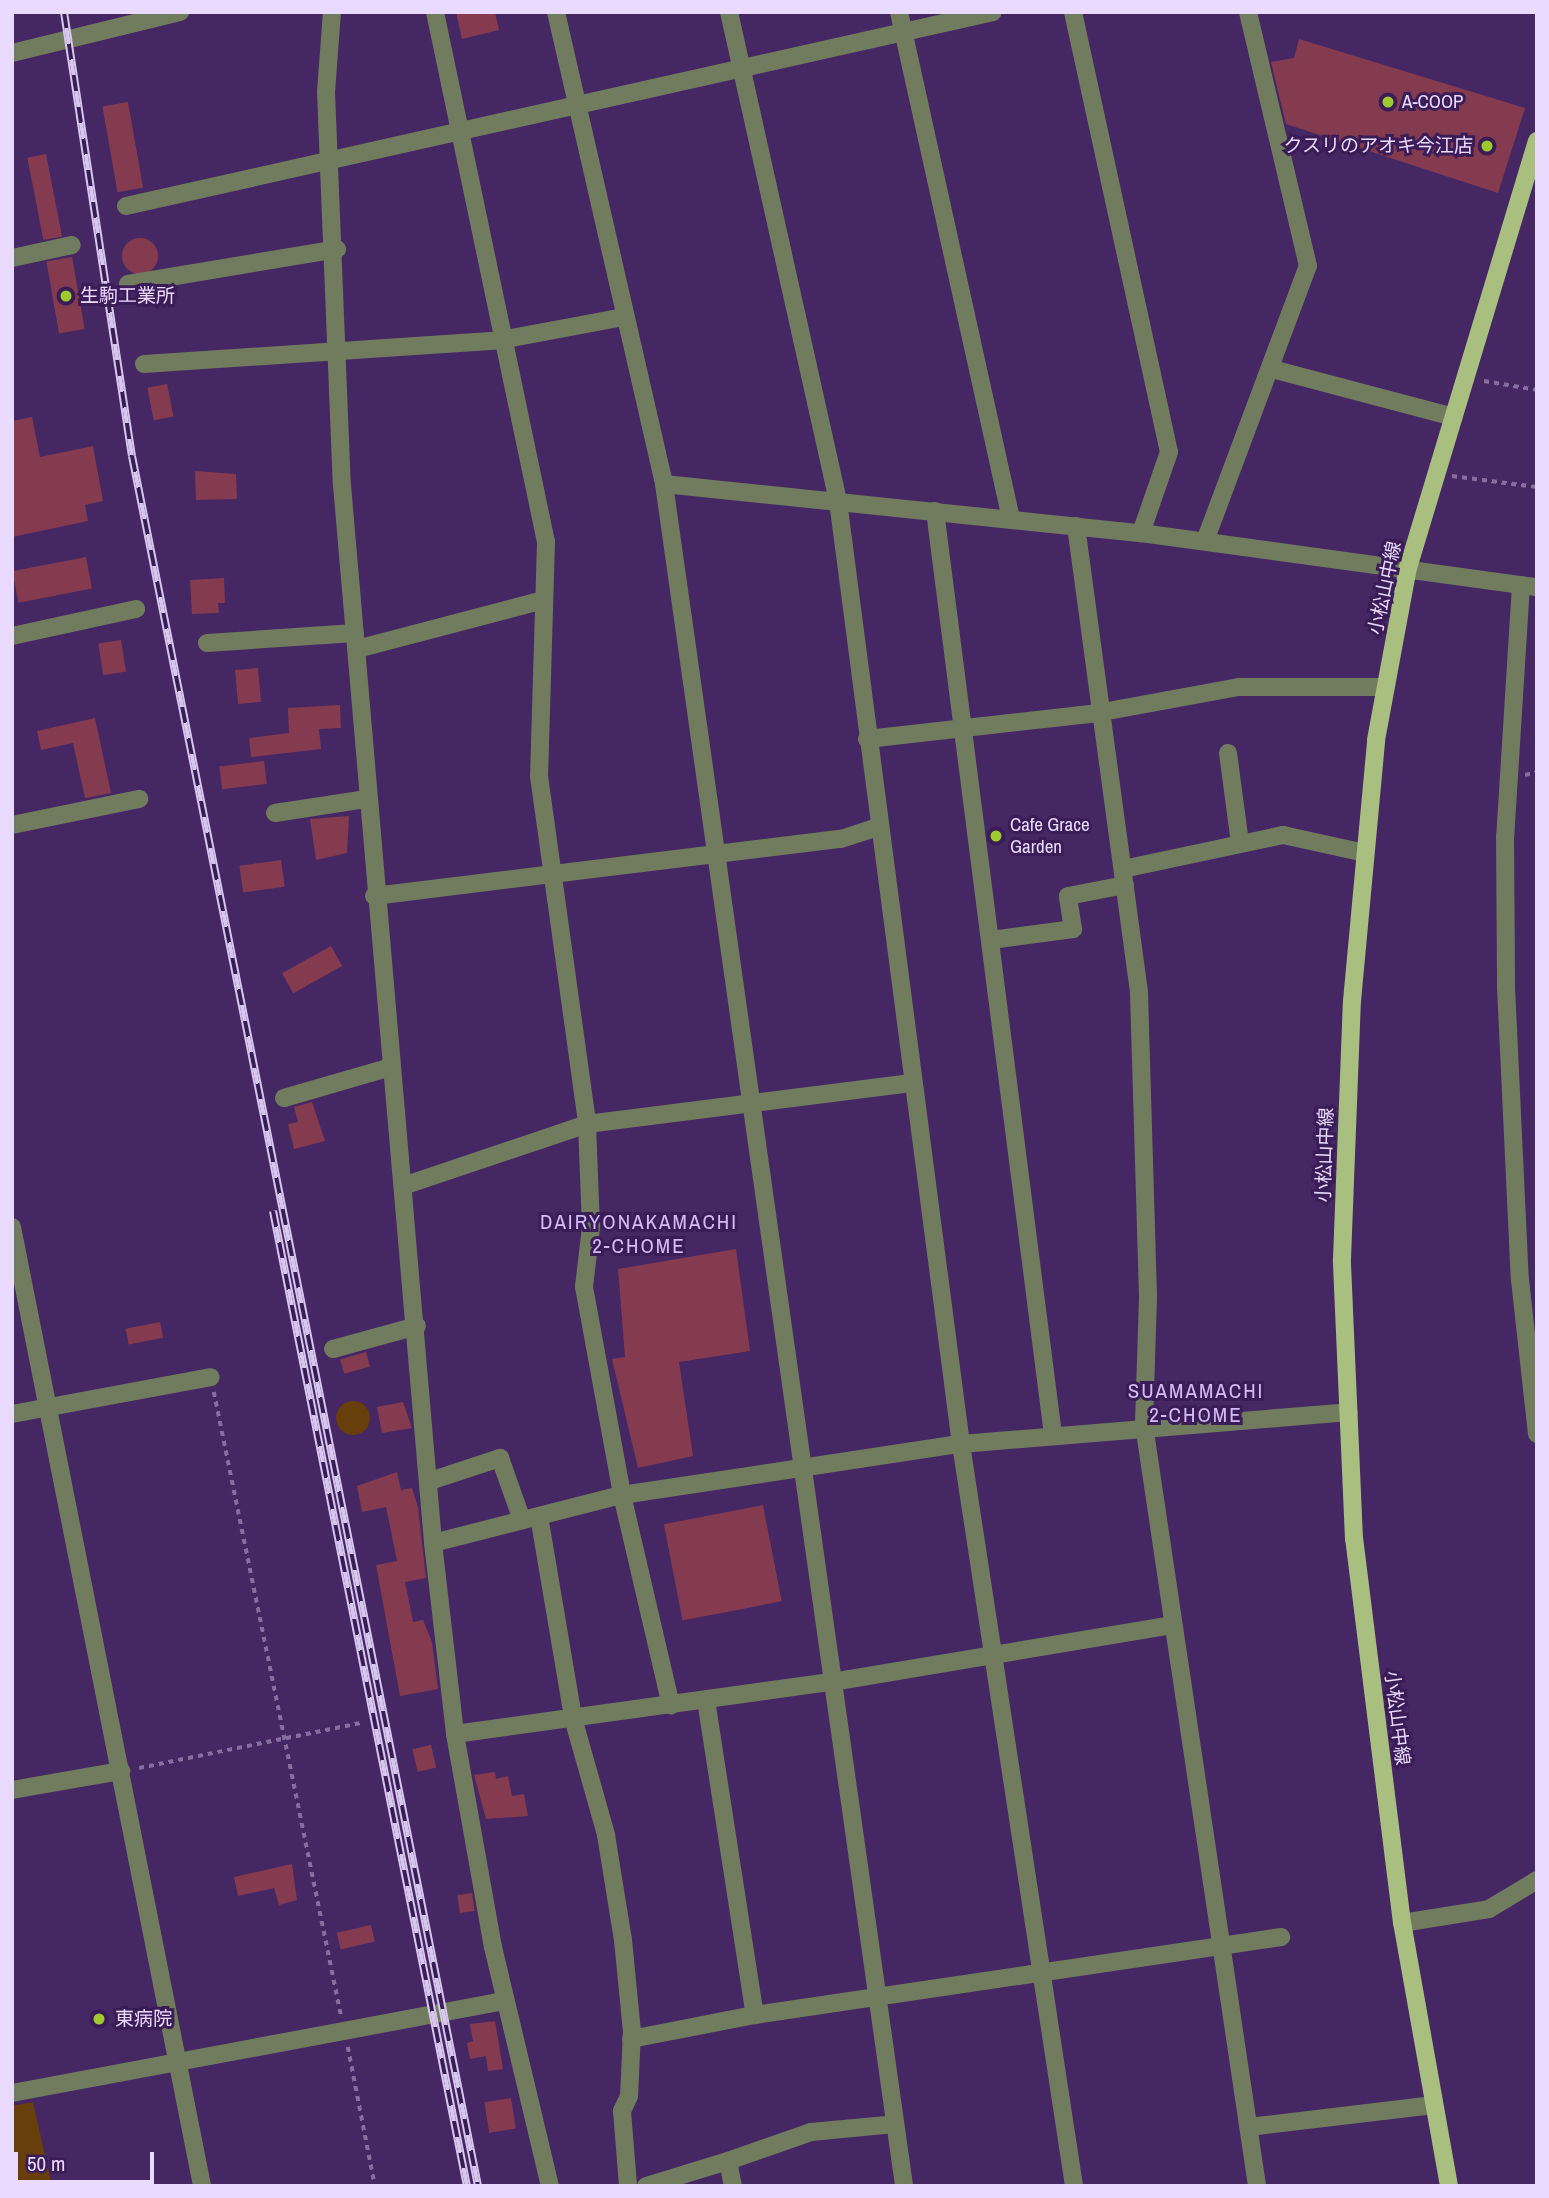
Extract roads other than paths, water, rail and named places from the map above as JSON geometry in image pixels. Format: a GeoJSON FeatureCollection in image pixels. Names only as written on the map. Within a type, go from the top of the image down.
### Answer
{"type":"FeatureCollection","features":[{"type":"Feature","properties":{"kind":"main road","name":"小松山中線"},"geometry":{"type":"LineString","coordinates":[[1449,2186],[1402,1923],[1354,1539],[1342,1259],[1352,1001],[1365,853],[1385,687],[1408,568],[1537,141]]}},
{"type":"Feature","properties":{"kind":"street"},"geometry":{"type":"LineString","coordinates":[[12,54],[180,12]]}},
{"type":"Feature","properties":{"kind":"street"},"geometry":{"type":"LineString","coordinates":[[332,12],[326,92],[337,249],[356,641],[374,896],[417,1326],[433,1543],[455,1734],[504,2001],[550,2186]]}},
{"type":"Feature","properties":{"kind":"street"},"geometry":{"type":"LineString","coordinates":[[435,12],[461,130],[501,340],[546,542],[539,776],[587,1124],[591,1227],[584,1287],[622,1495],[671,1705]]}},
{"type":"Feature","properties":{"kind":"street"},"geometry":{"type":"LineString","coordinates":[[556,12],[664,484],[752,1102],[799,1470],[904,2186]]}},
{"type":"Feature","properties":{"kind":"street"},"geometry":{"type":"LineString","coordinates":[[729,12],[838,501],[961,1444],[1073,2186]]}},
{"type":"Feature","properties":{"kind":"street"},"geometry":{"type":"LineString","coordinates":[[899,12],[1011,519]]}},
{"type":"Feature","properties":{"kind":"street"},"geometry":{"type":"LineString","coordinates":[[126,206],[993,12]]}},
{"type":"Feature","properties":{"kind":"street"},"geometry":{"type":"LineString","coordinates":[[1073,12],[1169,452],[1141,533]]}},
{"type":"Feature","properties":{"kind":"street"},"geometry":{"type":"LineString","coordinates":[[1205,541],[1272,369],[1308,266],[1248,12]]}},
{"type":"Feature","properties":{"kind":"street"},"geometry":{"type":"LineString","coordinates":[[12,258],[72,246]]}},
{"type":"Feature","properties":{"kind":"street"},"geometry":{"type":"LineString","coordinates":[[128,285],[337,249]]}},
{"type":"Feature","properties":{"kind":"street"},"geometry":{"type":"LineString","coordinates":[[144,364],[501,340],[624,317]]}},
{"type":"Feature","properties":{"kind":"street"},"geometry":{"type":"LineString","coordinates":[[1272,369],[1454,417]]}},
{"type":"Feature","properties":{"kind":"street"},"geometry":{"type":"LineString","coordinates":[[664,484],[1141,533],[1529,586],[1505,836],[1506,987],[1520,1280],[1537,1434]]}},
{"type":"Feature","properties":{"kind":"street"},"geometry":{"type":"LineString","coordinates":[[935,511],[960,726],[992,940],[1053,1435]]}},
{"type":"Feature","properties":{"kind":"street"},"geometry":{"type":"LineString","coordinates":[[1076,526],[1097,713],[1124,877],[1141,1045],[1148,1297],[1144,1425],[1257,2186]]}},
{"type":"Feature","properties":{"kind":"street"},"geometry":{"type":"LineString","coordinates":[[207,643],[356,641],[544,600]]}},
{"type":"Feature","properties":{"kind":"street"},"geometry":{"type":"LineString","coordinates":[[12,636],[136,609]]}},
{"type":"Feature","properties":{"kind":"street"},"geometry":{"type":"LineString","coordinates":[[867,739],[960,726],[1097,713],[1239,687],[1385,687]]}},
{"type":"Feature","properties":{"kind":"street"},"geometry":{"type":"LineString","coordinates":[[1228,752],[1240,843]]}},
{"type":"Feature","properties":{"kind":"street"},"geometry":{"type":"LineString","coordinates":[[12,825],[139,799]]}},
{"type":"Feature","properties":{"kind":"street"},"geometry":{"type":"LineString","coordinates":[[275,813],[367,799]]}},
{"type":"Feature","properties":{"kind":"street"},"geometry":{"type":"LineString","coordinates":[[374,896],[841,839],[880,827]]}},
{"type":"Feature","properties":{"kind":"street"},"geometry":{"type":"LineString","coordinates":[[992,940],[1073,929],[1068,896],[1240,843],[1283,835],[1365,853]]}},
{"type":"Feature","properties":{"kind":"street"},"geometry":{"type":"LineString","coordinates":[[284,1098],[391,1067]]}},
{"type":"Feature","properties":{"kind":"street"},"geometry":{"type":"LineString","coordinates":[[403,1186],[587,1124],[913,1083]]}},
{"type":"Feature","properties":{"kind":"street"},"geometry":{"type":"LineString","coordinates":[[12,1227],[202,2186]]}},
{"type":"Feature","properties":{"kind":"street"},"geometry":{"type":"LineString","coordinates":[[333,1349],[417,1326]]}},
{"type":"Feature","properties":{"kind":"street"},"geometry":{"type":"LineString","coordinates":[[12,1415],[211,1377]]}},
{"type":"Feature","properties":{"kind":"street"},"geometry":{"type":"LineString","coordinates":[[433,1543],[622,1495],[961,1444],[1144,1425],[1349,1412]]}},
{"type":"Feature","properties":{"kind":"street"},"geometry":{"type":"LineString","coordinates":[[430,1480],[500,1458],[530,1518],[573,1718],[606,1835],[631,2039],[629,2096],[622,2110],[628,2186]]}},
{"type":"Feature","properties":{"kind":"street"},"geometry":{"type":"LineString","coordinates":[[455,1734],[832,1682],[993,1652],[1173,1625]]}},
{"type":"Feature","properties":{"kind":"street"},"geometry":{"type":"LineString","coordinates":[[706,1700],[755,2015]]}},
{"type":"Feature","properties":{"kind":"street"},"geometry":{"type":"LineString","coordinates":[[12,1790],[121,1771]]}},
{"type":"Feature","properties":{"kind":"street"},"geometry":{"type":"LineString","coordinates":[[1402,1923],[1489,1909],[1537,1880]]}},
{"type":"Feature","properties":{"kind":"street"},"geometry":{"type":"LineString","coordinates":[[631,2039],[755,2015],[1042,1977],[1281,1937]]}},
{"type":"Feature","properties":{"kind":"street"},"geometry":{"type":"LineString","coordinates":[[12,2093],[179,2064],[504,2001]]}},
{"type":"Feature","properties":{"kind":"street"},"geometry":{"type":"LineString","coordinates":[[1249,2127],[1434,2105]]}},
{"type":"Feature","properties":{"kind":"street"},"geometry":{"type":"LineString","coordinates":[[646,2186],[811,2132],[895,2124]]}},
{"type":"Feature","properties":{"kind":"street"},"geometry":{"type":"LineString","coordinates":[[728,2161],[733,2186]]}},
{"type":"Feature","properties":{"kind":"railway"},"geometry":{"type":"LineString","coordinates":[[64,12],[132,456],[478,2186]]}},
{"type":"Feature","properties":{"kind":"railway"},"geometry":{"type":"LineString","coordinates":[[273,1211],[467,2186]]}},
{"type":"Feature","properties":{"kind":"place","name":"A-COOP"},"geometry":{"type":"Point","coordinates":[1388,102]}},
{"type":"Feature","properties":{"kind":"place","name":"クスリのアオキ今江店"},"geometry":{"type":"Point","coordinates":[1487,146]}},
{"type":"Feature","properties":{"kind":"place","name":"生駒工業所"},"geometry":{"type":"Point","coordinates":[66,296]}},
{"type":"Feature","properties":{"kind":"place","name":"Cafe Grace Garden"},"geometry":{"type":"Point","coordinates":[996,836]}},
{"type":"Feature","properties":{"kind":"place","name":"東病院"},"geometry":{"type":"Point","coordinates":[99,2019]}},
{"type":"Feature","properties":{"kind":"district","name":"DAIRYONAKAMACHI 2-CHOME"},"geometry":{"type":"Point","coordinates":[639,1234]}},
{"type":"Feature","properties":{"kind":"district","name":"SUAMAMACHI 2-CHOME"},"geometry":{"type":"Point","coordinates":[1196,1403]}}]}
